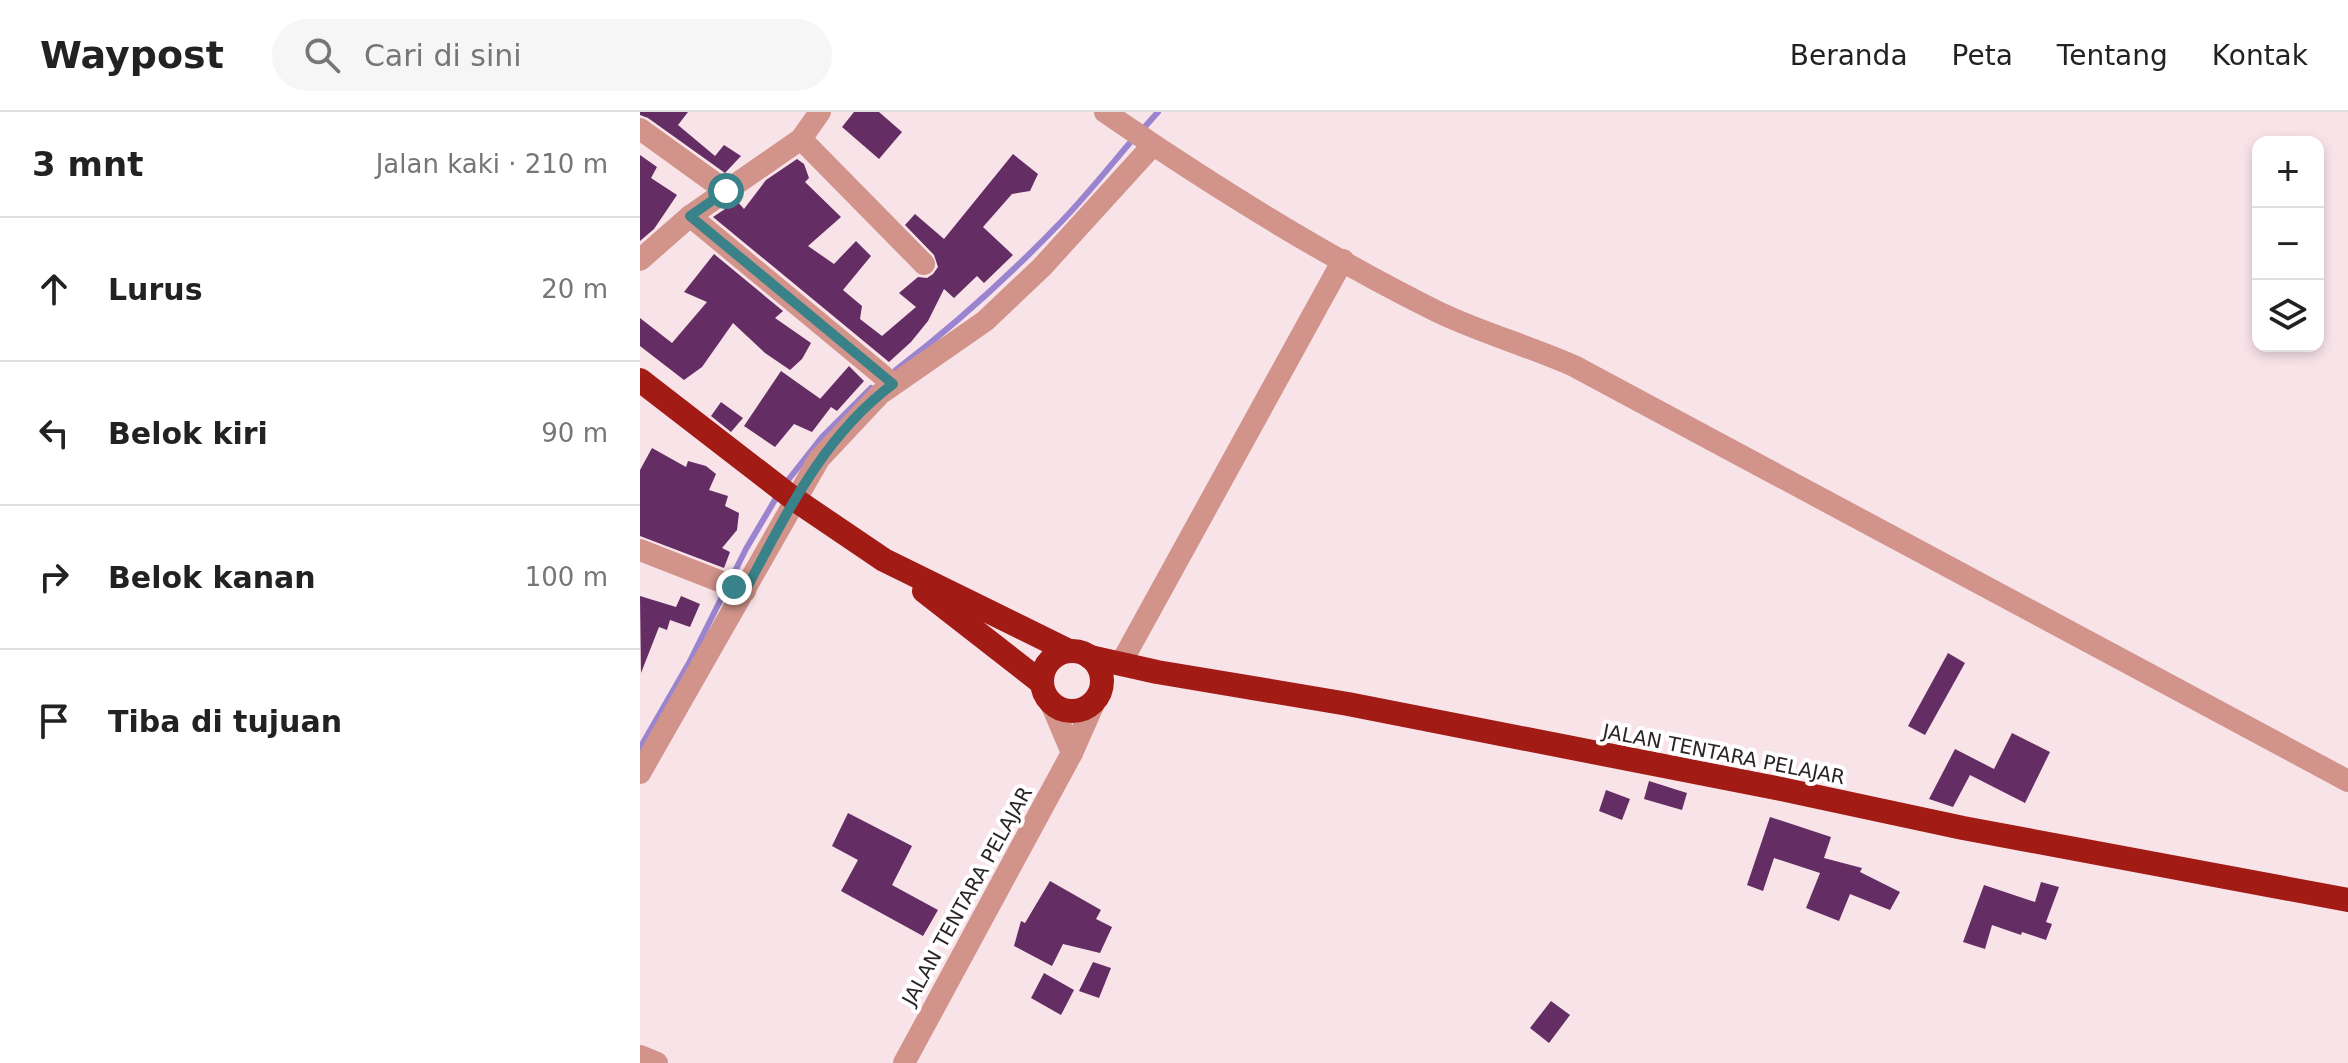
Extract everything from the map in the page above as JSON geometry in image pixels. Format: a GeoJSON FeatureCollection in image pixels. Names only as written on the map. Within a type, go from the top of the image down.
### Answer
{"type":"FeatureCollection","features":[{"type":"Feature","properties":{"kind":"highway","name":"JALAN TENTARA PELAJAR"},"geometry":{"type":"LineString","coordinates":[[640,380],[787,493],[884,560],[1080,654],[1157,672],[1348,704],[1963,828],[2348,900]]}},
{"type":"Feature","properties":{"kind":"highway"},"geometry":{"type":"LineString","coordinates":[[884,560],[1046,692],[1058,707],[1077,710],[1126,679],[1157,672]]}},
{"type":"Feature","properties":{"kind":"highway"},"geometry":{"type":"LineString","coordinates":[[1046,692],[1046,665],[1052,658],[1080,654],[1101,672],[1098,695]]}},
{"type":"Feature","properties":{"kind":"street"},"geometry":{"type":"LineString","coordinates":[[640,260],[690,216],[801,139],[820,112]]}},
{"type":"Feature","properties":{"kind":"street"},"geometry":{"type":"LineString","coordinates":[[1105,112],[1343,260],[1449,317],[1574,366],[2348,781]]}},
{"type":"Feature","properties":{"kind":"street"},"geometry":{"type":"LineString","coordinates":[[640,129],[726,191]]}},
{"type":"Feature","properties":{"kind":"street"},"geometry":{"type":"LineString","coordinates":[[644,756],[732,586],[787,493],[880,394],[885,377],[985,321],[1042,267],[1140,136]]}},
{"type":"Feature","properties":{"kind":"street"},"geometry":{"type":"LineString","coordinates":[[801,139],[924,264]]}},
{"type":"Feature","properties":{"kind":"street"},"geometry":{"type":"LineString","coordinates":[[690,216],[885,377]]}},
{"type":"Feature","properties":{"kind":"street"},"geometry":{"type":"LineString","coordinates":[[1121,663],[1343,260]]}},
{"type":"Feature","properties":{"kind":"street"},"geometry":{"type":"LineString","coordinates":[[640,550],[732,586]]}},
{"type":"Feature","properties":{"kind":"street"},"geometry":{"type":"LineString","coordinates":[[1046,692],[1072,753]]}},
{"type":"Feature","properties":{"kind":"street","name":"JALAN TENTARA PELAJAR"},"geometry":{"type":"LineString","coordinates":[[904,1063],[1072,753],[1098,695]]}},
{"type":"Feature","properties":{"kind":"street"},"geometry":{"type":"LineString","coordinates":[[640,1056],[657,1063]]}},
{"type":"Feature","properties":{"kind":"building"},"geometry":{"type":"Polygon","coordinates":[[[640,112],[688,112],[678,125],[715,156],[724,145],[741,156],[725,173],[640,115],[640,112]]]}},
{"type":"Feature","properties":{"kind":"building"},"geometry":{"type":"Polygon","coordinates":[[[854,112],[879,112],[902,132],[879,159],[842,127],[854,112]]]}},
{"type":"Feature","properties":{"kind":"building"},"geometry":{"type":"Polygon","coordinates":[[[1013,154],[1038,174],[1030,191],[1012,194],[983,227],[1013,255],[984,283],[977,276],[954,298],[944,289],[928,321],[889,362],[713,217],[737,201],[744,209],[766,180],[797,159],[804,164],[809,178],[805,182],[841,217],[808,246],[834,264],[856,241],[871,256],[843,290],[862,306],[860,319],[882,336],[916,307],[899,293],[918,277],[927,278],[933,274],[938,267],[934,255],[905,225],[915,214],[944,239],[1013,154]]]}},
{"type":"Feature","properties":{"kind":"building"},"geometry":{"type":"Polygon","coordinates":[[[640,155],[657,167],[651,178],[677,195],[654,229],[640,241],[640,155]]]}},
{"type":"Feature","properties":{"kind":"building"},"geometry":{"type":"Polygon","coordinates":[[[714,254],[783,311],[775,318],[811,343],[802,359],[790,370],[765,353],[733,323],[702,367],[684,380],[640,346],[640,318],[672,343],[707,302],[684,292],[714,254]]]}},
{"type":"Feature","properties":{"kind":"building"},"geometry":{"type":"Polygon","coordinates":[[[849,366],[864,381],[837,411],[831,407],[812,432],[794,424],[775,447],[744,426],[781,371],[820,399],[849,366]]]}},
{"type":"Feature","properties":{"kind":"building"},"geometry":{"type":"Polygon","coordinates":[[[721,402],[743,418],[731,432],[711,416],[721,402]]]}},
{"type":"Feature","properties":{"kind":"building"},"geometry":{"type":"Polygon","coordinates":[[[652,448],[686,467],[688,461],[706,466],[716,474],[709,490],[728,496],[725,506],[739,513],[737,530],[722,548],[730,552],[724,568],[640,536],[640,470],[652,448]]]}},
{"type":"Feature","properties":{"kind":"building"},"geometry":{"type":"Polygon","coordinates":[[[640,596],[676,607],[681,596],[700,604],[690,627],[670,620],[667,630],[659,627],[641,673],[640,596]]]}},
{"type":"Feature","properties":{"kind":"building"},"geometry":{"type":"Polygon","coordinates":[[[1948,653],[1965,663],[1925,735],[1908,726],[1948,653]]]}},
{"type":"Feature","properties":{"kind":"building"},"geometry":{"type":"Polygon","coordinates":[[[2012,733],[2050,752],[2025,803],[1970,775],[1953,807],[1929,799],[1955,749],[1994,769],[2012,733]]]}},
{"type":"Feature","properties":{"kind":"building"},"geometry":{"type":"Polygon","coordinates":[[[1649,781],[1687,793],[1682,810],[1644,799],[1649,781]]]}},
{"type":"Feature","properties":{"kind":"building"},"geometry":{"type":"Polygon","coordinates":[[[1606,790],[1630,799],[1622,820],[1599,811],[1606,790]]]}},
{"type":"Feature","properties":{"kind":"building"},"geometry":{"type":"Polygon","coordinates":[[[848,813],[912,846],[892,885],[938,910],[923,936],[841,891],[858,860],[832,846],[848,813]]]}},
{"type":"Feature","properties":{"kind":"building"},"geometry":{"type":"Polygon","coordinates":[[[1770,817],[1831,837],[1824,858],[1862,868],[1860,872],[1900,892],[1890,910],[1850,894],[1839,921],[1806,908],[1820,873],[1774,858],[1763,891],[1747,885],[1770,817]]]}},
{"type":"Feature","properties":{"kind":"building"},"geometry":{"type":"Polygon","coordinates":[[[1050,881],[1101,910],[1096,919],[1112,927],[1100,953],[1063,944],[1052,966],[1014,946],[1021,921],[1025,923],[1050,881]]]}},
{"type":"Feature","properties":{"kind":"building"},"geometry":{"type":"Polygon","coordinates":[[[2041,882],[2059,887],[2046,922],[2052,924],[2046,940],[1992,925],[1985,949],[1963,942],[1984,885],[2035,902],[2041,882]]]}},
{"type":"Feature","properties":{"kind":"building"},"geometry":{"type":"Polygon","coordinates":[[[1093,962],[1111,968],[1099,998],[1079,991],[1093,962]]]}},
{"type":"Feature","properties":{"kind":"building"},"geometry":{"type":"Polygon","coordinates":[[[1044,973],[1074,990],[1061,1015],[1031,998],[1044,973]]]}},
{"type":"Feature","properties":{"kind":"building"},"geometry":{"type":"Polygon","coordinates":[[[1551,1001],[1570,1015],[1549,1043],[1530,1028],[1551,1001]]]}},
{"type":"Feature","properties":{"kind":"waterway"},"geometry":{"type":"LineString","coordinates":[[1142,130],[1158,112]]}},
{"type":"Feature","properties":{"kind":"waterway"},"geometry":{"type":"LineString","coordinates":[[896,370],[961,317],[1022,261],[1071,212],[1134,138]]}},
{"type":"Feature","properties":{"kind":"waterway"},"geometry":{"type":"LineString","coordinates":[[785,484],[822,437],[871,388]]}},
{"type":"Feature","properties":{"kind":"waterway"},"geometry":{"type":"LineString","coordinates":[[640,748],[779,493]]}},
{"type":"Feature","properties":{"kind":"route"},"geometry":{"type":"LineString","coordinates":[[726,191],[690,216],[893,384],[819,459],[745,591],[734,587]]}}]}
